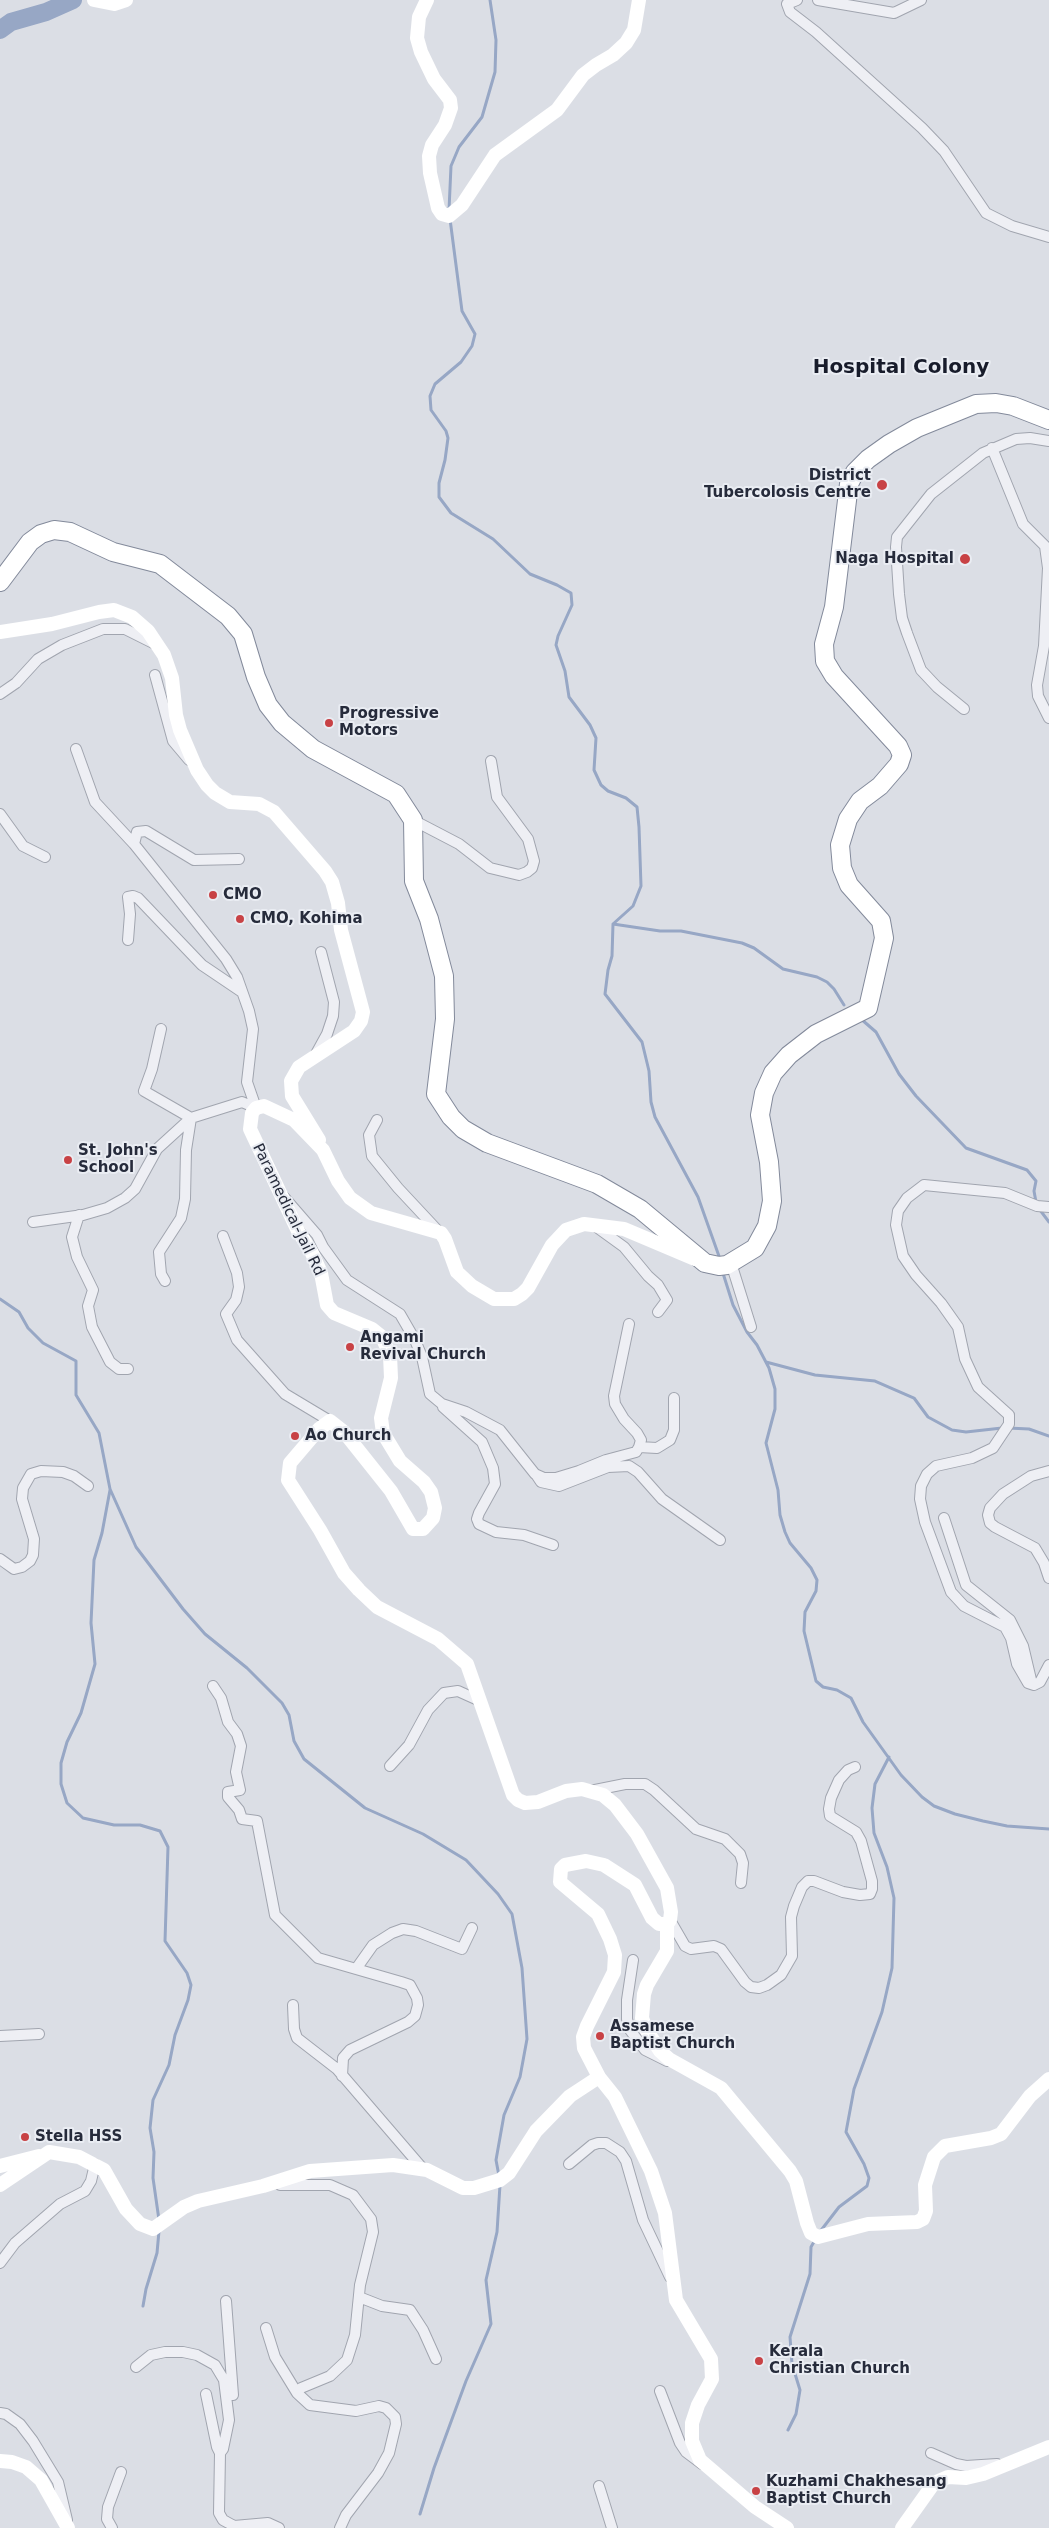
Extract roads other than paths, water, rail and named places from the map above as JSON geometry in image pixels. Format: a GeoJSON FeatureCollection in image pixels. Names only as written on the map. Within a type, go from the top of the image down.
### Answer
{"type":"FeatureCollection","features":[{"type":"Feature","properties":{"kind":"highway"},"geometry":{"type":"LineString","coordinates":[[0,582],[30,542],[41,534],[54,530],[70,532],[114,552],[160,564],[228,616],[243,634],[264,695],[282,724],[313,749],[396,794],[413,820],[414,881],[429,919],[444,976],[445,1018],[436,1077],[436,1094],[440,1102],[464,1129],[487,1143],[598,1184],[633,1205],[705,1262],[719,1266],[731,1263],[754,1248],[767,1226],[772,1201],[769,1162],[760,1115],[764,1094],[773,1073],[789,1055],[816,1034],[868,1008],[884,938],[881,922],[849,885],[842,868],[840,845],[848,819],[860,801],[880,786],[899,764],[902,755],[898,746],[834,676],[825,661],[824,644],[834,606],[849,484],[855,472],[868,459],[889,444],[917,428],[976,404],[996,403],[1014,406],[1049,420]]}},
{"type":"Feature","properties":{"kind":"main road"},"geometry":{"type":"LineString","coordinates":[[94,0],[114,4],[126,0]]}},
{"type":"Feature","properties":{"kind":"main road"},"geometry":{"type":"LineString","coordinates":[[427,0],[419,17],[418,38],[421,52],[434,79],[450,100],[451,108],[445,125],[432,145],[429,156],[430,173],[438,208],[442,214],[450,216],[462,205],[495,155],[557,110],[583,76],[596,65],[613,56],[626,43],[634,30],[638,0]]}},
{"type":"Feature","properties":{"kind":"main road"},"geometry":{"type":"LineString","coordinates":[[0,632],[52,624],[114,610],[132,617],[148,631],[159,646],[172,678],[176,715],[180,730],[197,770],[215,793],[230,802],[259,804],[274,812],[288,830],[317,859],[332,882],[338,903],[342,936],[363,1012],[361,1021],[354,1031],[299,1067],[291,1081],[290,1087],[292,1096],[318,1137],[338,1181],[350,1198],[371,1213],[441,1233],[457,1272],[483,1293],[494,1299],[514,1299],[528,1288],[552,1245],[566,1230],[592,1224],[624,1230],[705,1262]]}},
{"type":"Feature","properties":{"kind":"main road"},"geometry":{"type":"LineString","coordinates":[[256,1108],[264,1106],[271,1108],[294,1120],[323,1150]]}},
{"type":"Feature","properties":{"kind":"main road","name":"Paramedical-Jail Rd"},"geometry":{"type":"LineString","coordinates":[[256,1108],[252,1113],[250,1129],[321,1273],[327,1305],[334,1313],[372,1329],[382,1338],[390,1355],[391,1378],[380,1418],[383,1433],[400,1461],[424,1482],[431,1492],[435,1508],[433,1518],[423,1529],[416,1531],[410,1526],[391,1491],[344,1432],[330,1421]]}},
{"type":"Feature","properties":{"kind":"main road"},"geometry":{"type":"LineString","coordinates":[[330,1421],[319,1429],[290,1463],[288,1480],[320,1530],[344,1573],[377,1607],[438,1639],[467,1664],[478,1700],[506,1769],[513,1795],[525,1803],[538,1802],[566,1791],[582,1789],[603,1795],[615,1805],[638,1834],[667,1888],[672,1912],[668,1922],[667,1951],[647,1985],[642,2018],[646,2029],[660,2051],[680,2066],[720,2088],[790,2171],[796,2181],[811,2233],[818,2237],[868,2224],[918,2222],[923,2219],[926,2211],[925,2185],[934,2157],[945,2146],[990,2138],[1001,2134],[1030,2096],[1049,2079]]}},
{"type":"Feature","properties":{"kind":"main road"},"geometry":{"type":"LineString","coordinates":[[668,1922],[659,1924],[652,1918],[635,1885],[604,1865],[586,1861],[565,1865],[561,1869],[560,1882],[598,1914],[610,1939],[615,1955],[614,1972],[586,2026],[583,2037],[584,2048],[599,2077],[615,2097],[651,2171],[666,2213],[676,2300],[712,2359],[712,2379],[698,2405],[692,2423],[692,2441],[700,2460],[708,2468],[755,2507],[787,2528]]}},
{"type":"Feature","properties":{"kind":"main road"},"geometry":{"type":"LineString","coordinates":[[0,2166],[49,2152],[65,2153],[95,2164],[104,2170],[132,2216],[140,2224],[153,2229],[184,2207],[198,2201],[263,2186],[310,2171],[393,2165],[423,2169],[438,2174],[463,2188],[474,2188],[500,2180],[509,2173],[536,2130],[570,2096],[599,2077]]}},
{"type":"Feature","properties":{"kind":"main road"},"geometry":{"type":"LineString","coordinates":[[0,2185],[49,2152]]}},
{"type":"Feature","properties":{"kind":"main road"},"geometry":{"type":"LineString","coordinates":[[902,2528],[934,2483],[948,2477],[966,2478],[983,2474],[1049,2447]]}},
{"type":"Feature","properties":{"kind":"main road"},"geometry":{"type":"LineString","coordinates":[[0,2461],[12,2462],[26,2467],[40,2480],[68,2528]]}},
{"type":"Feature","properties":{"kind":"street"},"geometry":{"type":"LineString","coordinates":[[796,0],[787,4],[790,12],[816,32],[922,128],[944,151],[986,213],[1012,226],[1049,237]]}},
{"type":"Feature","properties":{"kind":"street"},"geometry":{"type":"LineString","coordinates":[[818,0],[894,13],[920,0]]}},
{"type":"Feature","properties":{"kind":"street"},"geometry":{"type":"LineString","coordinates":[[964,709],[937,687],[922,670],[902,618],[896,547],[898,537],[931,494],[965,465],[992,448],[1016,439],[1030,438],[1049,441]]}},
{"type":"Feature","properties":{"kind":"street"},"geometry":{"type":"LineString","coordinates":[[992,448],[1023,524],[1047,546],[1048,568],[1044,646],[1037,684],[1038,696],[1049,718]]}},
{"type":"Feature","properties":{"kind":"street"},"geometry":{"type":"LineString","coordinates":[[0,694],[16,683],[38,659],[62,645],[103,629],[125,630],[159,646]]}},
{"type":"Feature","properties":{"kind":"street"},"geometry":{"type":"LineString","coordinates":[[155,675],[173,741],[197,770]]}},
{"type":"Feature","properties":{"kind":"street"},"geometry":{"type":"LineString","coordinates":[[76,750],[95,802],[134,844],[226,959],[237,977],[253,1029],[247,1082],[256,1108]]}},
{"type":"Feature","properties":{"kind":"street"},"geometry":{"type":"LineString","coordinates":[[413,820],[459,844],[490,868],[519,875],[527,872],[532,868],[534,861],[528,839],[497,797],[491,761]]}},
{"type":"Feature","properties":{"kind":"street"},"geometry":{"type":"LineString","coordinates":[[0,814],[23,846],[45,856]]}},
{"type":"Feature","properties":{"kind":"street"},"geometry":{"type":"LineString","coordinates":[[134,844],[137,832],[146,831],[194,860],[239,860]]}},
{"type":"Feature","properties":{"kind":"street"},"geometry":{"type":"LineString","coordinates":[[128,940],[130,914],[128,897],[133,896],[138,898],[202,965],[242,992]]}},
{"type":"Feature","properties":{"kind":"street"},"geometry":{"type":"LineString","coordinates":[[314,1057],[327,1034],[333,1016],[334,1002],[321,952]]}},
{"type":"Feature","properties":{"kind":"street"},"geometry":{"type":"LineString","coordinates":[[161,1029],[152,1069],[144,1091],[191,1118]]}},
{"type":"Feature","properties":{"kind":"street"},"geometry":{"type":"LineString","coordinates":[[33,1222],[79,1215],[106,1208],[125,1198],[135,1189],[157,1149],[191,1118],[242,1102],[256,1108]]}},
{"type":"Feature","properties":{"kind":"street"},"geometry":{"type":"LineString","coordinates":[[165,1281],[162,1274],[159,1252],[181,1218],[186,1150],[191,1118]]}},
{"type":"Feature","properties":{"kind":"street"},"geometry":{"type":"LineString","coordinates":[[377,1120],[370,1135],[372,1156],[403,1194],[441,1233]]}},
{"type":"Feature","properties":{"kind":"street"},"geometry":{"type":"LineString","coordinates":[[1032,1684],[1022,1676],[1011,1638],[1005,1627],[964,1606],[954,1597],[925,1522],[920,1499],[921,1486],[927,1474],[936,1466],[972,1458],[993,1448],[1009,1424],[1009,1414],[978,1387],[965,1360],[958,1327],[946,1309],[916,1275],[903,1256],[896,1225],[898,1211],[907,1198],[924,1185],[1005,1194],[1037,1206],[1049,1207]]}},
{"type":"Feature","properties":{"kind":"street"},"geometry":{"type":"LineString","coordinates":[[280,1193],[317,1235],[323,1247],[347,1280],[400,1314],[415,1340],[422,1357],[428,1388],[435,1400],[474,1433],[488,1453],[495,1484],[477,1519],[480,1524],[496,1532],[524,1534],[553,1545]]}},
{"type":"Feature","properties":{"kind":"street"},"geometry":{"type":"LineString","coordinates":[[79,1215],[72,1237],[77,1257],[93,1290],[88,1306],[92,1327],[110,1362],[119,1369],[128,1369]]}},
{"type":"Feature","properties":{"kind":"street"},"geometry":{"type":"LineString","coordinates":[[592,1224],[624,1247],[658,1285],[667,1300],[658,1312]]}},
{"type":"Feature","properties":{"kind":"street"},"geometry":{"type":"LineString","coordinates":[[223,1236],[237,1273],[239,1287],[236,1300],[226,1314],[237,1340],[285,1394],[330,1421]]}},
{"type":"Feature","properties":{"kind":"street"},"geometry":{"type":"LineString","coordinates":[[731,1263],[751,1326]]}},
{"type":"Feature","properties":{"kind":"street"},"geometry":{"type":"LineString","coordinates":[[535,1474],[544,1478],[556,1478],[636,1452],[640,1447],[641,1440],[638,1433],[624,1419],[615,1404],[614,1396],[629,1324]]}},
{"type":"Feature","properties":{"kind":"street"},"geometry":{"type":"LineString","coordinates":[[640,1447],[657,1448],[670,1440],[674,1430],[674,1398]]}},
{"type":"Feature","properties":{"kind":"street"},"geometry":{"type":"LineString","coordinates":[[435,1400],[466,1412],[500,1430],[541,1482],[559,1486],[608,1468],[629,1466],[638,1472],[662,1499],[720,1540]]}},
{"type":"Feature","properties":{"kind":"street"},"geometry":{"type":"LineString","coordinates":[[0,1559],[14,1569],[22,1567],[30,1561],[33,1555],[34,1539],[22,1499],[23,1488],[31,1474],[41,1471],[63,1472],[74,1476],[88,1486]]}},
{"type":"Feature","properties":{"kind":"street"},"geometry":{"type":"LineString","coordinates":[[1049,1471],[1030,1476],[1003,1494],[990,1508],[988,1514],[990,1522],[995,1527],[1035,1548],[1044,1563],[1049,1578]]}},
{"type":"Feature","properties":{"kind":"street"},"geometry":{"type":"LineString","coordinates":[[944,1518],[966,1586],[1010,1620],[1023,1646],[1032,1684]]}},
{"type":"Feature","properties":{"kind":"street"},"geometry":{"type":"LineString","coordinates":[[1032,1684],[1040,1682],[1049,1665]]}},
{"type":"Feature","properties":{"kind":"street"},"geometry":{"type":"LineString","coordinates":[[213,1686],[220,1698],[228,1722],[237,1734],[241,1746],[236,1772],[240,1790],[228,1792],[228,1797],[240,1810],[242,1819],[257,1822],[275,1915],[318,1958],[410,1985],[418,2005],[415,2016],[408,2022],[350,2050],[343,2058],[342,2076]]}},
{"type":"Feature","properties":{"kind":"street"},"geometry":{"type":"LineString","coordinates":[[390,1766],[405,1750],[428,1710],[444,1693],[458,1691],[478,1700]]}},
{"type":"Feature","properties":{"kind":"street"},"geometry":{"type":"LineString","coordinates":[[668,1922],[685,1946],[691,1949],[714,1946],[721,1949],[745,1982],[751,1987],[759,1988],[767,1985],[781,1975],[792,1956],[791,1917],[794,1906],[802,1887],[808,1881],[814,1881],[843,1892],[860,1895],[870,1894],[872,1889],[872,1881],[861,1841],[856,1832],[830,1816],[829,1809],[831,1798],[839,1780],[848,1770],[855,1767]]}},
{"type":"Feature","properties":{"kind":"street"},"geometry":{"type":"LineString","coordinates":[[589,1791],[625,1784],[645,1784],[696,1829],[725,1839],[740,1854],[742,1863],[741,1882]]}},
{"type":"Feature","properties":{"kind":"street"},"geometry":{"type":"LineString","coordinates":[[356,1969],[373,1945],[392,1933],[403,1929],[416,1931],[462,1949],[472,1928]]}},
{"type":"Feature","properties":{"kind":"street"},"geometry":{"type":"LineString","coordinates":[[633,1960],[627,2000],[627,2019],[630,2030],[635,2040],[645,2050],[660,2059],[680,2066]]}},
{"type":"Feature","properties":{"kind":"street"},"geometry":{"type":"LineString","coordinates":[[293,2005],[294,2028],[297,2038],[325,2059],[342,2076],[423,2169]]}},
{"type":"Feature","properties":{"kind":"street"},"geometry":{"type":"LineString","coordinates":[[0,2036],[39,2034]]}},
{"type":"Feature","properties":{"kind":"street"},"geometry":{"type":"LineString","coordinates":[[569,2164],[592,2145],[598,2143],[606,2144],[620,2152],[626,2161],[643,2220],[675,2289]]}},
{"type":"Feature","properties":{"kind":"street"},"geometry":{"type":"LineString","coordinates":[[0,2263],[15,2243],[60,2204],[85,2190],[91,2180],[95,2164]]}},
{"type":"Feature","properties":{"kind":"street"},"geometry":{"type":"LineString","coordinates":[[263,2186],[330,2185],[353,2195],[371,2219],[373,2232],[358,2297],[355,2335],[347,2360],[330,2376],[301,2388],[297,2393]]}},
{"type":"Feature","properties":{"kind":"street"},"geometry":{"type":"LineString","coordinates":[[358,2297],[382,2306],[410,2310],[423,2330],[436,2359]]}},
{"type":"Feature","properties":{"kind":"street"},"geometry":{"type":"LineString","coordinates":[[220,2453],[223,2449],[233,2407],[226,2301]]}},
{"type":"Feature","properties":{"kind":"street"},"geometry":{"type":"LineString","coordinates":[[266,2328],[275,2357],[297,2393],[310,2405],[356,2411],[379,2406],[386,2408],[395,2417],[396,2424],[388,2454],[378,2473],[346,2515],[340,2528]]}},
{"type":"Feature","properties":{"kind":"street"},"geometry":{"type":"LineString","coordinates":[[136,2367],[146,2358],[158,2352],[182,2352],[211,2362],[224,2380],[229,2420]]}},
{"type":"Feature","properties":{"kind":"street"},"geometry":{"type":"LineString","coordinates":[[660,2391],[680,2443],[686,2452],[708,2468]]}},
{"type":"Feature","properties":{"kind":"street"},"geometry":{"type":"LineString","coordinates":[[206,2394],[217,2447],[220,2453],[219,2513],[222,2520],[234,2526],[268,2523],[278,2528]]}},
{"type":"Feature","properties":{"kind":"street"},"geometry":{"type":"LineString","coordinates":[[0,2413],[6,2414],[20,2424],[58,2482],[68,2528]]}},
{"type":"Feature","properties":{"kind":"street"},"geometry":{"type":"LineString","coordinates":[[931,2453],[956,2464],[966,2466],[989,2466],[1026,2458]]}},
{"type":"Feature","properties":{"kind":"street"},"geometry":{"type":"LineString","coordinates":[[112,2528],[107,2519],[108,2507],[121,2472]]}},
{"type":"Feature","properties":{"kind":"street"},"geometry":{"type":"LineString","coordinates":[[599,2486],[612,2528]]}},
{"type":"Feature","properties":{"kind":"waterway"},"geometry":{"type":"LineString","coordinates":[[0,30],[11,22],[46,12],[73,0]]}},
{"type":"Feature","properties":{"kind":"waterway"},"geometry":{"type":"LineString","coordinates":[[449,210],[451,166],[459,147],[482,117],[495,72],[496,40],[490,0]]}},
{"type":"Feature","properties":{"kind":"waterway"},"geometry":{"type":"LineString","coordinates":[[450,219],[462,311],[475,334],[472,346],[461,362],[435,384],[430,396],[431,410],[446,431],[448,438],[439,483],[439,497],[451,513],[493,539],[530,574],[571,593],[572,605],[556,645],[565,671],[569,697],[590,725],[596,738],[594,770],[601,785],[608,791],[626,798],[637,807],[639,827],[641,886],[633,906],[613,924],[612,956],[605,994],[642,1042],[649,1071],[651,1102],[655,1117],[698,1197],[720,1259]]}},
{"type":"Feature","properties":{"kind":"waterway"},"geometry":{"type":"LineString","coordinates":[[613,924],[660,931],[681,931],[742,943],[754,948],[783,969],[817,977],[827,982],[844,1005]]}},
{"type":"Feature","properties":{"kind":"waterway"},"geometry":{"type":"LineString","coordinates":[[861,1019],[876,1032],[899,1074],[916,1096],[966,1148],[1027,1170],[1036,1181],[1034,1191],[1036,1202]]}},
{"type":"Feature","properties":{"kind":"waterway"},"geometry":{"type":"LineString","coordinates":[[1040,1210],[1049,1222]]}},
{"type":"Feature","properties":{"kind":"waterway"},"geometry":{"type":"LineString","coordinates":[[722,1270],[733,1305],[769,1368],[775,1389],[775,1409],[766,1443],[778,1490],[780,1515],[785,1532],[790,1543],[811,1568],[817,1580],[816,1591],[805,1612],[804,1631],[816,1681],[823,1687],[837,1690],[851,1698],[863,1722],[901,1775],[922,1797],[934,1806],[955,1814],[1007,1826],[1049,1829]]}},
{"type":"Feature","properties":{"kind":"waterway"},"geometry":{"type":"LineString","coordinates":[[0,1299],[19,1312],[28,1328],[43,1343],[76,1361],[76,1395],[99,1433],[110,1489],[136,1547],[183,1609],[205,1634],[247,1668],[282,1703],[289,1715],[294,1741],[304,1759],[365,1808],[423,1834],[466,1860],[498,1894],[512,1914],[522,1968],[527,2039],[520,2077],[504,2115],[496,2160],[499,2176]]}},
{"type":"Feature","properties":{"kind":"waterway"},"geometry":{"type":"LineString","coordinates":[[766,1362],[815,1375],[875,1381],[914,1398],[928,1417],[952,1430],[966,1432],[1002,1428]]}},
{"type":"Feature","properties":{"kind":"waterway"},"geometry":{"type":"LineString","coordinates":[[1008,1428],[1029,1429],[1049,1436]]}},
{"type":"Feature","properties":{"kind":"waterway"},"geometry":{"type":"LineString","coordinates":[[110,1490],[102,1533],[94,1560],[91,1623],[95,1664],[81,1713],[67,1742],[61,1763],[61,1784],[67,1803],[83,1818],[114,1825],[140,1825],[160,1831],[168,1847],[165,1941],[187,1973],[191,1985],[188,2000],[175,2035],[169,2065],[153,2100],[150,2128],[154,2152],[153,2178],[159,2220]]}},
{"type":"Feature","properties":{"kind":"waterway"},"geometry":{"type":"LineString","coordinates":[[819,2233],[839,2207],[867,2186],[869,2178],[864,2164],[846,2132],[854,2089],[882,2012],[892,1968],[894,1898],[887,1867],[874,1833],[872,1808],[875,1784],[889,1757]]}},
{"type":"Feature","properties":{"kind":"waterway"},"geometry":{"type":"LineString","coordinates":[[420,2514],[434,2468],[466,2381],[491,2324],[486,2280],[497,2232],[500,2185]]}},
{"type":"Feature","properties":{"kind":"waterway"},"geometry":{"type":"LineString","coordinates":[[143,2306],[157,2253],[159,2231]]}},
{"type":"Feature","properties":{"kind":"waterway"},"geometry":{"type":"LineString","coordinates":[[788,2430],[796,2414],[800,2390],[792,2364],[790,2337],[810,2274],[811,2247],[815,2240]]}},
{"type":"Feature","properties":{"kind":"place","name":"District Tubercolosis Centre"},"geometry":{"type":"Point","coordinates":[882,485]}},
{"type":"Feature","properties":{"kind":"place","name":"Naga Hospital"},"geometry":{"type":"Point","coordinates":[965,559]}},
{"type":"Feature","properties":{"kind":"place","name":"Progressive Motors"},"geometry":{"type":"Point","coordinates":[329,723]}},
{"type":"Feature","properties":{"kind":"place","name":"CMO"},"geometry":{"type":"Point","coordinates":[213,895]}},
{"type":"Feature","properties":{"kind":"place","name":"CMO, Kohima"},"geometry":{"type":"Point","coordinates":[240,919]}},
{"type":"Feature","properties":{"kind":"place","name":"St. John's School"},"geometry":{"type":"Point","coordinates":[68,1160]}},
{"type":"Feature","properties":{"kind":"place","name":"Angami Revival Church"},"geometry":{"type":"Point","coordinates":[350,1347]}},
{"type":"Feature","properties":{"kind":"place","name":"Ao Church"},"geometry":{"type":"Point","coordinates":[295,1436]}},
{"type":"Feature","properties":{"kind":"place","name":"Assamese Baptist Church"},"geometry":{"type":"Point","coordinates":[600,2036]}},
{"type":"Feature","properties":{"kind":"place","name":"Stella HSS"},"geometry":{"type":"Point","coordinates":[25,2137]}},
{"type":"Feature","properties":{"kind":"place","name":"Kerala Christian Church"},"geometry":{"type":"Point","coordinates":[759,2361]}},
{"type":"Feature","properties":{"kind":"place","name":"Kuzhami Chakhesang Baptist Church"},"geometry":{"type":"Point","coordinates":[756,2491]}},
{"type":"Feature","properties":{"kind":"district","name":"Hospital Colony"},"geometry":{"type":"Point","coordinates":[901,368]}}]}
